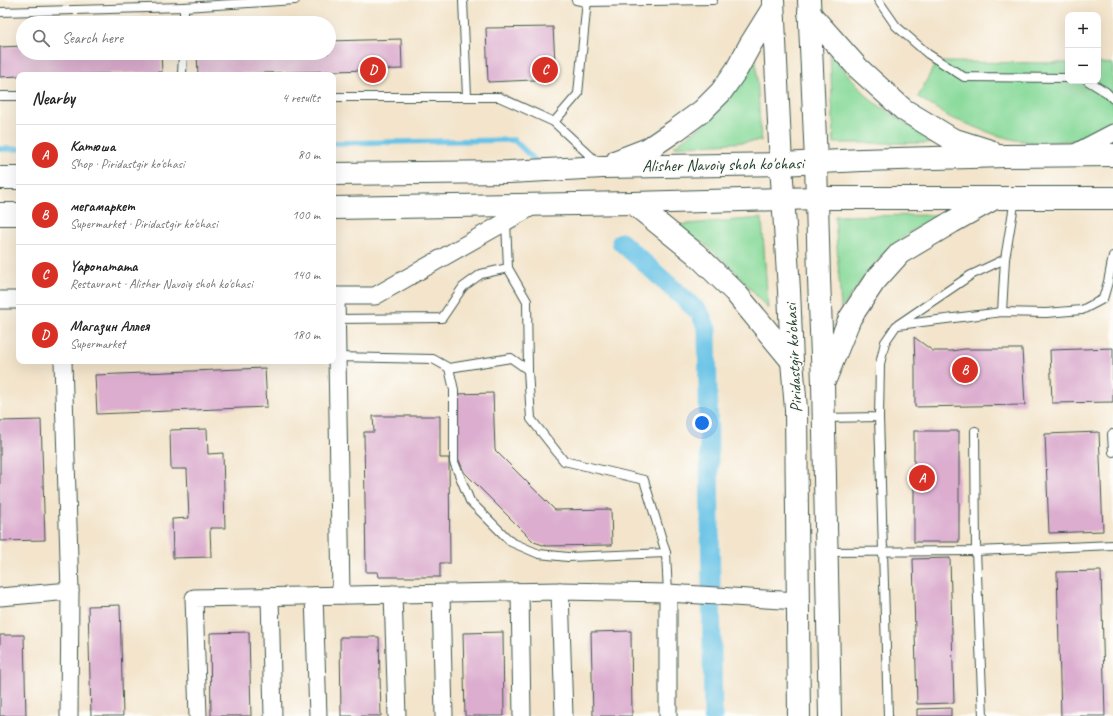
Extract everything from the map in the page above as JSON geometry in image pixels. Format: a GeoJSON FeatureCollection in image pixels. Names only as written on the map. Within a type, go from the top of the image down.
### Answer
{"type":"FeatureCollection","features":[{"type":"Feature","properties":{"kind":"main road","name":"Piridastgir ko'chasi"},"geometry":{"type":"LineString","coordinates":[[773,4],[792,361],[796,409],[799,716]]}},
{"type":"Feature","properties":{"kind":"main road"},"geometry":{"type":"LineString","coordinates":[[603,167],[648,149],[702,111],[721,92],[737,69],[773,4]]}},
{"type":"Feature","properties":{"kind":"main road","name":"Piridastgir ko'chasi"},"geometry":{"type":"LineString","coordinates":[[809,6],[816,162],[823,383],[830,716]]}},
{"type":"Feature","properties":{"kind":"main road"},"geometry":{"type":"LineString","coordinates":[[809,6],[858,68],[904,110],[952,139],[1006,156]]}},
{"type":"Feature","properties":{"kind":"main road","name":"Alisher Navoiy shoh ko'chasi"},"geometry":{"type":"LineString","coordinates":[[336,174],[509,172],[603,167],[781,164],[1006,156],[1113,155]]}},
{"type":"Feature","properties":{"kind":"main road"},"geometry":{"type":"LineString","coordinates":[[0,178],[16,178]]}},
{"type":"Feature","properties":{"kind":"main road","name":"Alisher Navoiy shoh ko'chasi"},"geometry":{"type":"LineString","coordinates":[[336,208],[817,198],[1006,198],[1110,202]]}},
{"type":"Feature","properties":{"kind":"main road"},"geometry":{"type":"LineString","coordinates":[[823,383],[850,318],[874,282],[900,253],[952,222],[1006,198]]}},
{"type":"Feature","properties":{"kind":"main road"},"geometry":{"type":"LineString","coordinates":[[633,203],[696,254],[735,292],[792,361]]}},
{"type":"Feature","properties":{"kind":"main road"},"geometry":{"type":"LineString","coordinates":[[0,214],[16,214]]}},
{"type":"Feature","properties":{"kind":"street"},"geometry":{"type":"LineString","coordinates":[[1070,156],[1113,133]]}},
{"type":"Feature","properties":{"kind":"street"},"geometry":{"type":"LineString","coordinates":[[336,296],[375,296],[535,205]]}},
{"type":"Feature","properties":{"kind":"street"},"geometry":{"type":"LineString","coordinates":[[0,295],[0,300],[16,300]]}},
{"type":"Feature","properties":{"kind":"street"},"geometry":{"type":"LineString","coordinates":[[62,364],[70,591],[69,716]]}},
{"type":"Feature","properties":{"kind":"street"},"geometry":{"type":"LineString","coordinates":[[335,364],[341,595]]}},
{"type":"Feature","properties":{"kind":"street"},"geometry":{"type":"LineString","coordinates":[[0,597],[70,591]]}},
{"type":"Feature","properties":{"kind":"street"},"geometry":{"type":"LineString","coordinates":[[198,716],[194,598],[560,591],[668,593],[798,601]]}},
{"type":"Feature","properties":{"kind":"street"},"geometry":{"type":"LineString","coordinates":[[560,591],[564,716]]}},
{"type":"Feature","properties":{"kind":"street"},"geometry":{"type":"LineString","coordinates":[[520,592],[522,716]]}},
{"type":"Feature","properties":{"kind":"street"},"geometry":{"type":"LineString","coordinates":[[668,593],[668,716]]}},
{"type":"Feature","properties":{"kind":"street"},"geometry":{"type":"LineString","coordinates":[[393,594],[397,716]]}},
{"type":"Feature","properties":{"kind":"street"},"geometry":{"type":"LineString","coordinates":[[441,594],[444,716]]}},
{"type":"Feature","properties":{"kind":"street"},"geometry":{"type":"LineString","coordinates":[[314,596],[318,716]]}},
{"type":"Feature","properties":{"kind":"street"},"geometry":{"type":"LineString","coordinates":[[270,597],[273,716]]}},
{"type":"Feature","properties":{"kind":"lane"},"geometry":{"type":"LineString","coordinates":[[0,12],[184,7],[295,0]]}},
{"type":"Feature","properties":{"kind":"lane"},"geometry":{"type":"LineString","coordinates":[[462,0],[467,97]]}},
{"type":"Feature","properties":{"kind":"lane"},"geometry":{"type":"LineString","coordinates":[[576,0],[713,0]]}},
{"type":"Feature","properties":{"kind":"lane"},"geometry":{"type":"LineString","coordinates":[[878,0],[896,26],[928,54],[964,78],[1065,78]]}},
{"type":"Feature","properties":{"kind":"lane"},"geometry":{"type":"LineString","coordinates":[[554,122],[578,94],[586,1]]}},
{"type":"Feature","properties":{"kind":"lane"},"geometry":{"type":"LineString","coordinates":[[184,7],[184,16]]}},
{"type":"Feature","properties":{"kind":"lane"},"geometry":{"type":"LineString","coordinates":[[182,72],[183,60]]}},
{"type":"Feature","properties":{"kind":"lane"},"geometry":{"type":"LineString","coordinates":[[1093,84],[1106,92],[1113,99]]}},
{"type":"Feature","properties":{"kind":"lane"},"geometry":{"type":"LineString","coordinates":[[0,96],[16,96]]}},
{"type":"Feature","properties":{"kind":"lane"},"geometry":{"type":"LineString","coordinates":[[336,96],[499,96],[554,122],[603,167]]}},
{"type":"Feature","properties":{"kind":"lane"},"geometry":{"type":"LineString","coordinates":[[1002,312],[1006,198]]}},
{"type":"Feature","properties":{"kind":"lane"},"geometry":{"type":"LineString","coordinates":[[506,222],[508,268],[528,301],[528,370],[531,419],[564,461],[644,480],[666,553],[668,593]]}},
{"type":"Feature","properties":{"kind":"lane"},"geometry":{"type":"LineString","coordinates":[[896,326],[1002,312],[1046,313],[1082,310],[1103,299],[1113,256]]}},
{"type":"Feature","properties":{"kind":"lane"},"geometry":{"type":"LineString","coordinates":[[888,716],[879,417],[880,364],[885,342],[896,326],[971,275],[1005,259]]}},
{"type":"Feature","properties":{"kind":"lane"},"geometry":{"type":"LineString","coordinates":[[336,319],[442,318],[463,287],[481,274],[508,268]]}},
{"type":"Feature","properties":{"kind":"lane"},"geometry":{"type":"LineString","coordinates":[[336,357],[433,359],[449,368],[511,358],[528,370]]}},
{"type":"Feature","properties":{"kind":"lane"},"geometry":{"type":"LineString","coordinates":[[449,368],[454,390],[454,462],[470,501],[511,542],[539,554],[568,558],[666,553]]}},
{"type":"Feature","properties":{"kind":"lane"},"geometry":{"type":"LineString","coordinates":[[824,418],[879,417]]}},
{"type":"Feature","properties":{"kind":"lane"},"geometry":{"type":"LineString","coordinates":[[975,431],[976,551],[984,716]]}},
{"type":"Feature","properties":{"kind":"lane"},"geometry":{"type":"LineString","coordinates":[[1112,434],[1113,452]]}},
{"type":"Feature","properties":{"kind":"lane"},"geometry":{"type":"LineString","coordinates":[[827,552],[976,551],[1113,545]]}},
{"type":"Feature","properties":{"kind":"green space"},"geometry":{"type":"Polygon","coordinates":[[[830,54],[872,101],[936,143],[834,143],[830,54]]]}},
{"type":"Feature","properties":{"kind":"green space"},"geometry":{"type":"Polygon","coordinates":[[[756,59],[761,141],[673,147],[711,119],[732,94],[756,59]]]}},
{"type":"Feature","properties":{"kind":"green space"},"geometry":{"type":"Polygon","coordinates":[[[936,62],[1065,63],[1065,84],[1101,84],[1101,63],[1113,64],[1113,122],[1081,140],[1037,143],[996,135],[949,117],[918,97],[936,62]]]}},
{"type":"Feature","properties":{"kind":"green space"},"geometry":{"type":"Polygon","coordinates":[[[943,215],[915,229],[893,246],[873,265],[841,309],[835,216],[943,215]]]}},
{"type":"Feature","properties":{"kind":"green space"},"geometry":{"type":"Polygon","coordinates":[[[762,218],[768,309],[734,270],[707,246],[675,225],[762,218]]]}},
{"type":"Feature","properties":{"kind":"building"},"geometry":{"type":"Polygon","coordinates":[[[553,27],[556,79],[488,82],[486,28],[553,27]]]}},
{"type":"Feature","properties":{"kind":"building"},"geometry":{"type":"Polygon","coordinates":[[[401,39],[402,69],[300,72],[198,72],[197,60],[336,60],[336,41],[401,39]]]}},
{"type":"Feature","properties":{"kind":"building"},"geometry":{"type":"Polygon","coordinates":[[[16,46],[16,60],[161,60],[162,72],[16,72],[16,76],[0,77],[0,47],[16,46]]]}},
{"type":"Feature","properties":{"kind":"building"},"geometry":{"type":"Polygon","coordinates":[[[914,337],[933,351],[952,351],[964,349],[1022,349],[1025,405],[915,407],[914,337]]]}},
{"type":"Feature","properties":{"kind":"building"},"geometry":{"type":"Polygon","coordinates":[[[1113,348],[1113,402],[1052,403],[1050,350],[1113,348]]]}},
{"type":"Feature","properties":{"kind":"building"},"geometry":{"type":"Polygon","coordinates":[[[265,368],[267,407],[97,414],[95,375],[265,368]]]}},
{"type":"Feature","properties":{"kind":"building"},"geometry":{"type":"Polygon","coordinates":[[[493,393],[495,450],[555,510],[611,509],[612,545],[546,546],[534,542],[464,472],[458,458],[456,394],[493,393]]]}},
{"type":"Feature","properties":{"kind":"building"},"geometry":{"type":"Polygon","coordinates":[[[373,416],[440,416],[440,458],[449,458],[450,563],[440,563],[440,577],[379,577],[378,572],[366,572],[364,432],[374,432],[373,416]]]}},
{"type":"Feature","properties":{"kind":"building"},"geometry":{"type":"Polygon","coordinates":[[[41,420],[45,540],[0,541],[0,421],[41,420]]]}},
{"type":"Feature","properties":{"kind":"building"},"geometry":{"type":"Polygon","coordinates":[[[207,429],[208,454],[223,453],[225,528],[210,528],[211,557],[173,558],[172,519],[189,518],[187,469],[171,469],[170,430],[207,429]]]}},
{"type":"Feature","properties":{"kind":"building"},"geometry":{"type":"Polygon","coordinates":[[[914,431],[959,431],[959,542],[914,542],[914,431]]]}},
{"type":"Feature","properties":{"kind":"building"},"geometry":{"type":"Polygon","coordinates":[[[1099,432],[1103,531],[1049,533],[1045,434],[1099,432]]]}},
{"type":"Feature","properties":{"kind":"building"},"geometry":{"type":"Polygon","coordinates":[[[950,558],[954,703],[917,704],[913,559],[950,558]]]}},
{"type":"Feature","properties":{"kind":"building"},"geometry":{"type":"Polygon","coordinates":[[[1101,571],[1105,716],[1061,716],[1057,572],[1101,571]]]}},
{"type":"Feature","properties":{"kind":"building"},"geometry":{"type":"Polygon","coordinates":[[[120,605],[123,716],[91,716],[88,606],[120,605]]]}},
{"type":"Feature","properties":{"kind":"building"},"geometry":{"type":"Polygon","coordinates":[[[631,631],[632,716],[593,716],[591,632],[631,631]]]}},
{"type":"Feature","properties":{"kind":"building"},"geometry":{"type":"Polygon","coordinates":[[[249,632],[251,716],[211,716],[210,633],[249,632]]]}},
{"type":"Feature","properties":{"kind":"building"},"geometry":{"type":"Polygon","coordinates":[[[503,632],[504,716],[465,716],[463,633],[503,632]]]}},
{"type":"Feature","properties":{"kind":"building"},"geometry":{"type":"Polygon","coordinates":[[[0,635],[24,635],[26,716],[0,716],[0,635]]]}},
{"type":"Feature","properties":{"kind":"building"},"geometry":{"type":"Polygon","coordinates":[[[340,637],[379,637],[381,716],[341,716],[340,637]]]}},
{"type":"Feature","properties":{"kind":"building"},"geometry":{"type":"Polygon","coordinates":[[[951,708],[951,716],[917,716],[917,709],[951,708]]]}},
{"type":"Feature","properties":{"kind":"waterway"},"geometry":{"type":"LineString","coordinates":[[336,143],[514,140],[538,163]]}},
{"type":"Feature","properties":{"kind":"waterway"},"geometry":{"type":"LineString","coordinates":[[0,149],[16,149]]}},
{"type":"Feature","properties":{"kind":"waterway"},"geometry":{"type":"LineString","coordinates":[[621,242],[700,313],[707,329],[713,716]]}},
{"type":"Feature","properties":{"kind":"place","name":"Магазин Аллея"},"geometry":{"type":"Point","coordinates":[373,70]}},
{"type":"Feature","properties":{"kind":"place","name":"Yaponamama"},"geometry":{"type":"Point","coordinates":[545,70]}},
{"type":"Feature","properties":{"kind":"place","name":"мегамаркет"},"geometry":{"type":"Point","coordinates":[965,370]}},
{"type":"Feature","properties":{"kind":"place","name":"Катюша"},"geometry":{"type":"Point","coordinates":[922,478]}}]}
